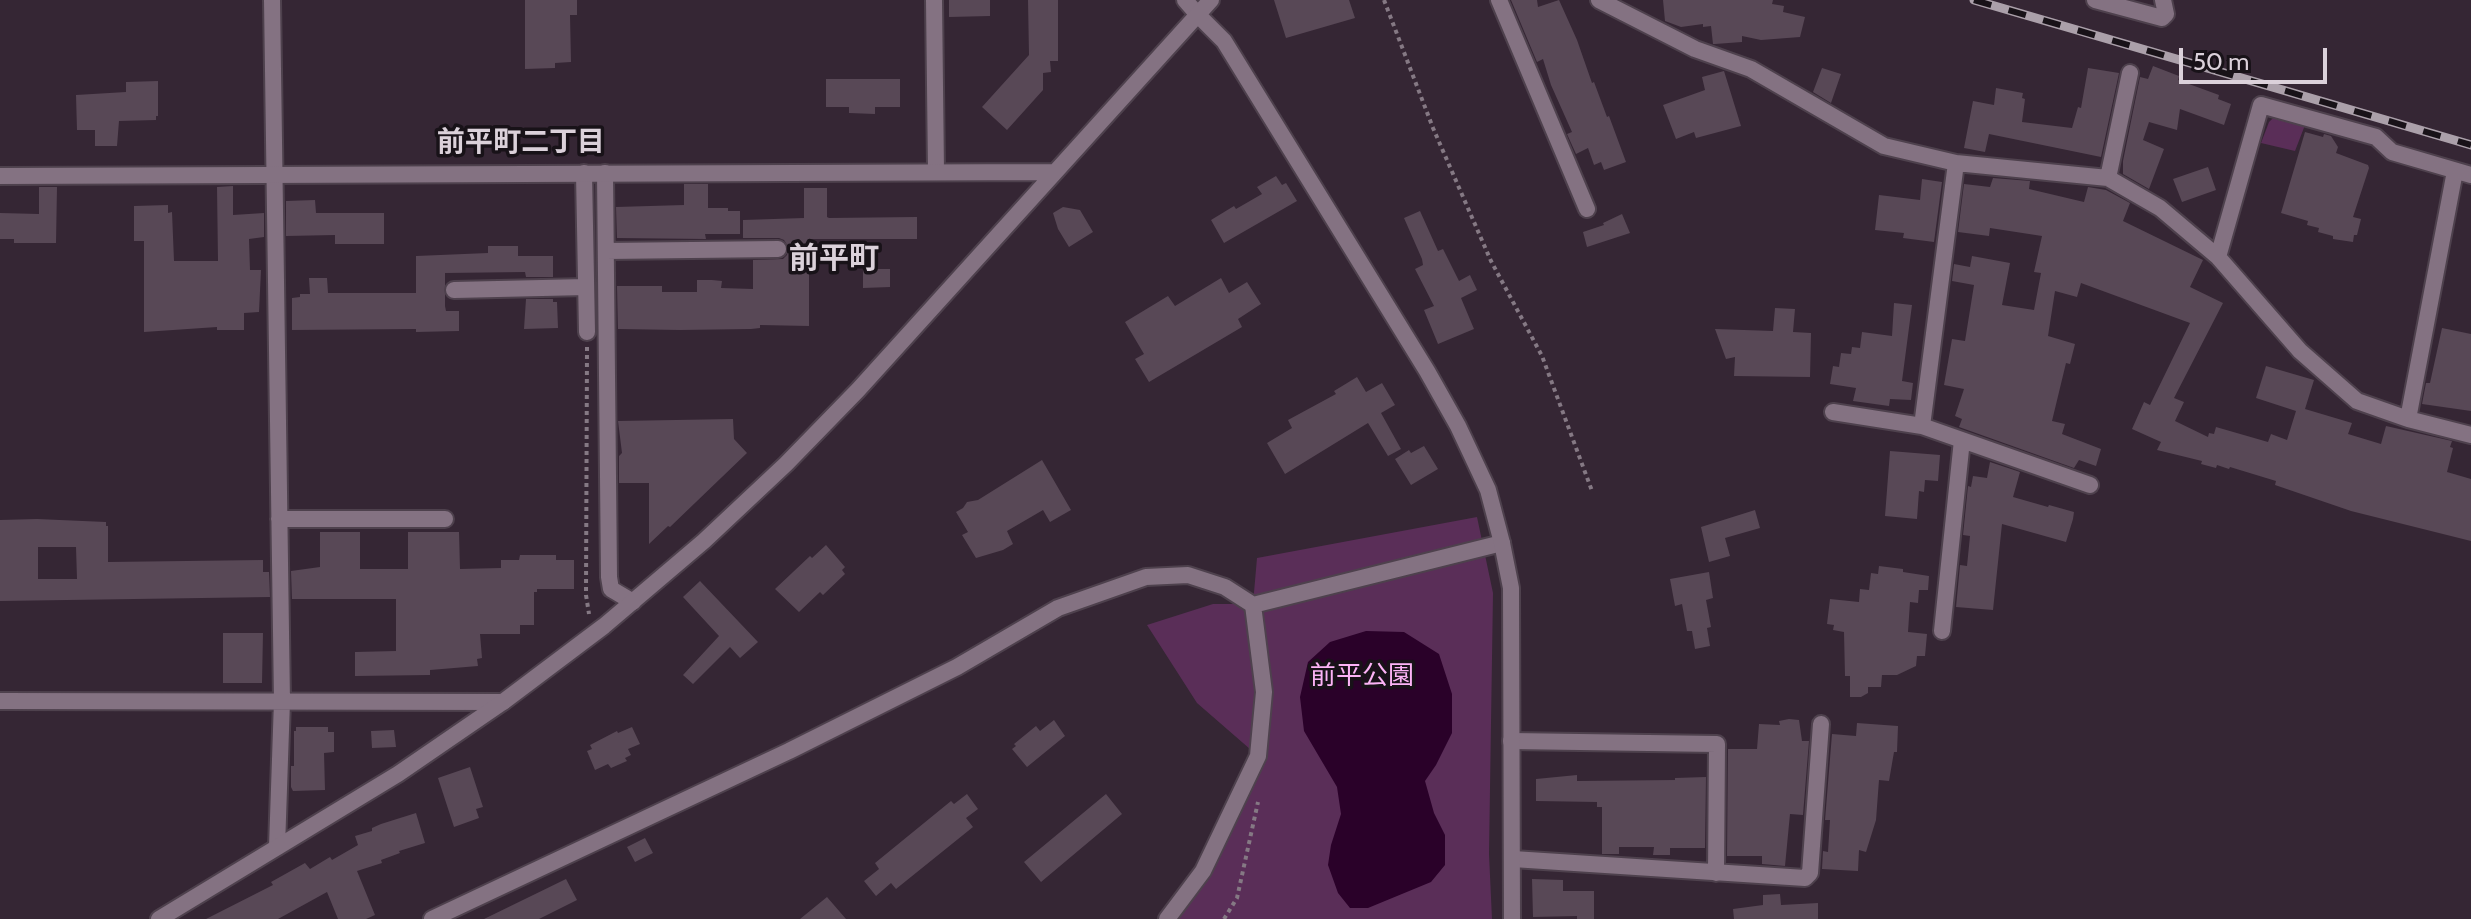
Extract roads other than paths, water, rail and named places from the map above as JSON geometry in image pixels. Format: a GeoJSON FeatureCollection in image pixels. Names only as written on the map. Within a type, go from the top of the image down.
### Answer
{"type":"FeatureCollection","features":[{"type":"Feature","properties":{"kind":"street"},"geometry":{"type":"LineString","coordinates":[[272,0],[282,701],[277,847]]}},
{"type":"Feature","properties":{"kind":"street"},"geometry":{"type":"LineString","coordinates":[[934,0],[936,171]]}},
{"type":"Feature","properties":{"kind":"street"},"geometry":{"type":"LineString","coordinates":[[1185,0],[1224,41],[1427,371],[1458,426],[1488,490],[1511,588],[1512,919]]}},
{"type":"Feature","properties":{"kind":"street"},"geometry":{"type":"LineString","coordinates":[[159,919],[398,774],[503,702],[598,631],[704,541],[786,464],[858,390],[1211,0]]}},
{"type":"Feature","properties":{"kind":"street"},"geometry":{"type":"LineString","coordinates":[[1499,0],[1587,209]]}},
{"type":"Feature","properties":{"kind":"street"},"geometry":{"type":"LineString","coordinates":[[1599,0],[1695,49],[1751,69],[1884,146],[1956,163],[2108,178],[2160,208],[2218,257],[2300,351],[2357,401],[2408,419],[2471,435]]}},
{"type":"Feature","properties":{"kind":"street"},"geometry":{"type":"LineString","coordinates":[[2095,0],[2162,18],[2166,14],[2163,0]]}},
{"type":"Feature","properties":{"kind":"street"},"geometry":{"type":"LineString","coordinates":[[2108,178],[2130,73]]}},
{"type":"Feature","properties":{"kind":"street"},"geometry":{"type":"LineString","coordinates":[[2218,257],[2261,105],[2376,137],[2392,152],[2463,173],[2408,419]]}},
{"type":"Feature","properties":{"kind":"street"},"geometry":{"type":"LineString","coordinates":[[1922,426],[1956,163]]}},
{"type":"Feature","properties":{"kind":"street"},"geometry":{"type":"LineString","coordinates":[[0,176],[1053,172]]}},
{"type":"Feature","properties":{"kind":"street"},"geometry":{"type":"LineString","coordinates":[[584,173],[587,332]]}},
{"type":"Feature","properties":{"kind":"street"},"geometry":{"type":"LineString","coordinates":[[605,173],[609,577],[611,589],[633,602]]}},
{"type":"Feature","properties":{"kind":"street"},"geometry":{"type":"LineString","coordinates":[[606,251],[778,249]]}},
{"type":"Feature","properties":{"kind":"street"},"geometry":{"type":"LineString","coordinates":[[454,290],[586,287]]}},
{"type":"Feature","properties":{"kind":"street"},"geometry":{"type":"LineString","coordinates":[[1833,412],[1922,426],[2090,485]]}},
{"type":"Feature","properties":{"kind":"street"},"geometry":{"type":"LineString","coordinates":[[1942,631],[1962,440]]}},
{"type":"Feature","properties":{"kind":"street"},"geometry":{"type":"LineString","coordinates":[[279,519],[445,519]]}},
{"type":"Feature","properties":{"kind":"street"},"geometry":{"type":"LineString","coordinates":[[432,919],[789,751],[957,667],[1058,608],[1146,577],[1188,575],[1225,587],[1253,605],[1502,543]]}},
{"type":"Feature","properties":{"kind":"street"},"geometry":{"type":"LineString","coordinates":[[1167,919],[1203,871],[1258,756],[1264,692],[1253,605]]}},
{"type":"Feature","properties":{"kind":"street"},"geometry":{"type":"LineString","coordinates":[[0,701],[503,702]]}},
{"type":"Feature","properties":{"kind":"street"},"geometry":{"type":"LineString","coordinates":[[1513,859],[1805,878],[1810,873],[1821,724]]}},
{"type":"Feature","properties":{"kind":"street"},"geometry":{"type":"LineString","coordinates":[[1511,741],[1717,744],[1716,873]]}},
{"type":"Feature","properties":{"kind":"railway"},"geometry":{"type":"LineString","coordinates":[[1974,0],[2471,145]]}},
{"type":"Feature","properties":{"kind":"district","name":"前平町二丁目"},"geometry":{"type":"Point","coordinates":[521,143]}},
{"type":"Feature","properties":{"kind":"district","name":"前平町"},"geometry":{"type":"Point","coordinates":[834,259]}},
{"type":"Feature","properties":{"kind":"park label","name":"前平公園"},"geometry":{"type":"Point","coordinates":[1362,676]}}]}
